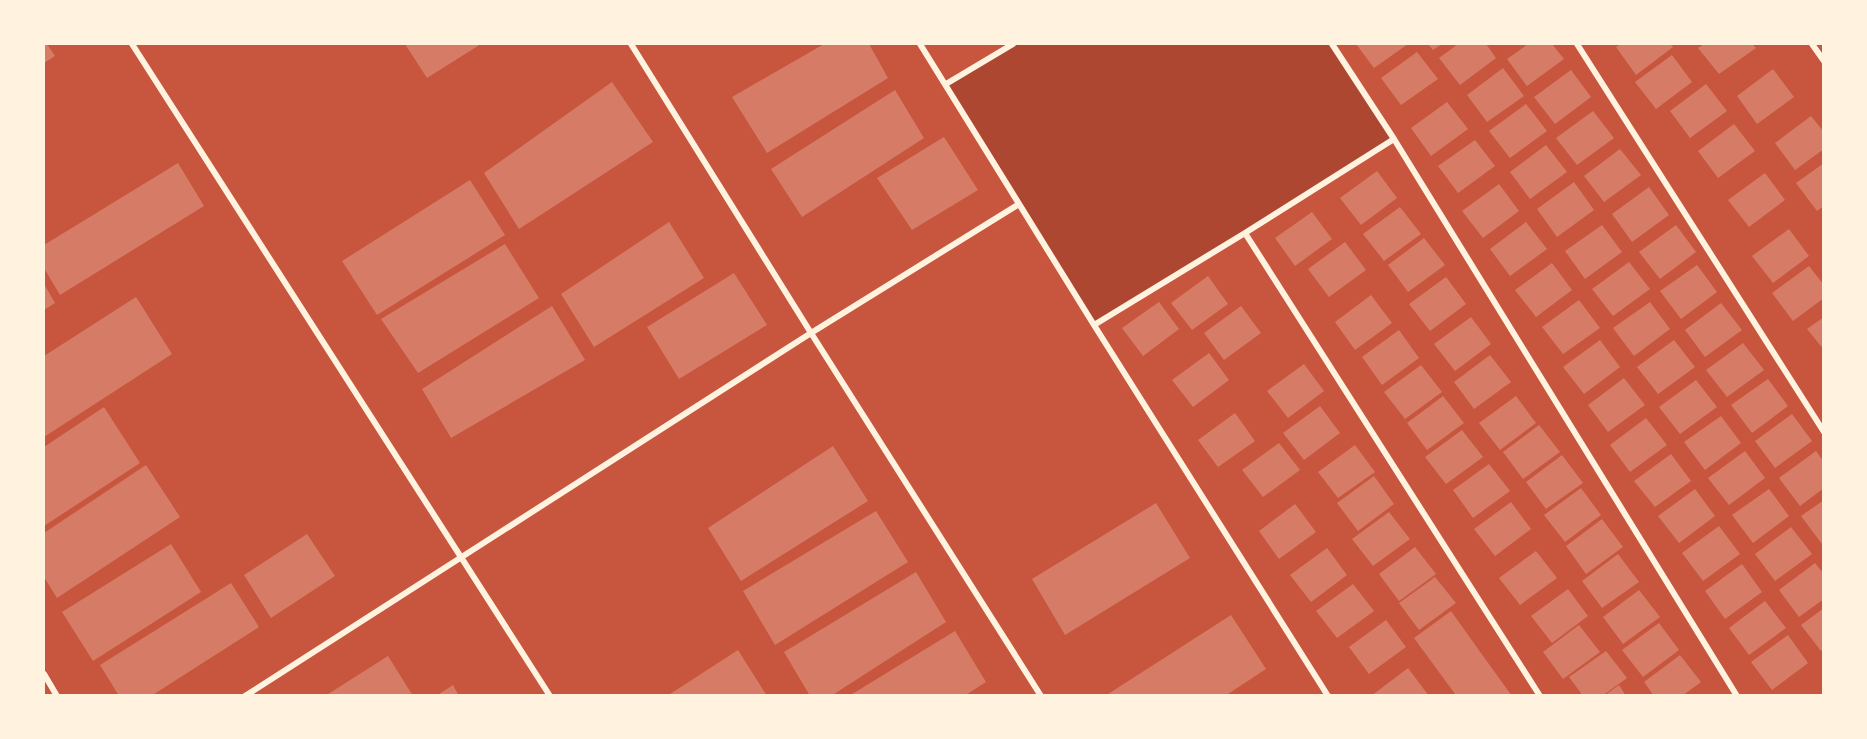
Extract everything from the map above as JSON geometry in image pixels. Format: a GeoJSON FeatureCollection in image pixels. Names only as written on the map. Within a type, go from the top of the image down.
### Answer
{"type":"FeatureCollection","features":[{"type":"Feature","properties":{"kind":"street"},"geometry":{"type":"LineString","coordinates":[[132,44],[550,696]]}},
{"type":"Feature","properties":{"kind":"street"},"geometry":{"type":"LineString","coordinates":[[631,44],[1041,696]]}},
{"type":"Feature","properties":{"kind":"street"},"geometry":{"type":"LineString","coordinates":[[920,44],[1328,696]]}},
{"type":"Feature","properties":{"kind":"street"},"geometry":{"type":"LineString","coordinates":[[946,84],[1012,44]]}},
{"type":"Feature","properties":{"kind":"street"},"geometry":{"type":"LineString","coordinates":[[1332,44],[1394,139],[1737,696]]}},
{"type":"Feature","properties":{"kind":"street"},"geometry":{"type":"LineString","coordinates":[[1576,44],[1824,432]]}},
{"type":"Feature","properties":{"kind":"street"},"geometry":{"type":"LineString","coordinates":[[1812,44],[1824,61]]}},
{"type":"Feature","properties":{"kind":"street"},"geometry":{"type":"LineString","coordinates":[[1094,325],[1394,139]]}},
{"type":"Feature","properties":{"kind":"street"},"geometry":{"type":"LineString","coordinates":[[245,696],[811,333],[1019,204]]}},
{"type":"Feature","properties":{"kind":"street"},"geometry":{"type":"LineString","coordinates":[[1245,233],[1540,696]]}},
{"type":"Feature","properties":{"kind":"street"},"geometry":{"type":"LineString","coordinates":[[44,674],[57,696]]}},
{"type":"Feature","properties":{"kind":"shaded area"},"geometry":{"type":"Polygon","coordinates":[[[1013,44],[1332,44],[1394,139],[1094,325],[946,84],[1013,44]]]}},
{"type":"Feature","properties":{"kind":"building"},"geometry":{"type":"Polygon","coordinates":[[[44,44],[47,44],[55,56],[44,63],[44,44]]]}},
{"type":"Feature","properties":{"kind":"building"},"geometry":{"type":"Polygon","coordinates":[[[405,44],[481,44],[427,78],[405,44]]]}},
{"type":"Feature","properties":{"kind":"building"},"geometry":{"type":"Polygon","coordinates":[[[824,44],[869,44],[888,78],[767,153],[732,97],[824,44]]]}},
{"type":"Feature","properties":{"kind":"building"},"geometry":{"type":"Polygon","coordinates":[[[1356,44],[1408,44],[1374,68],[1356,44]]]}},
{"type":"Feature","properties":{"kind":"building"},"geometry":{"type":"Polygon","coordinates":[[[1428,44],[1442,44],[1433,50],[1428,44]]]}},
{"type":"Feature","properties":{"kind":"building"},"geometry":{"type":"Polygon","coordinates":[[[1458,44],[1486,44],[1496,58],[1460,85],[1439,58],[1458,44]]]}},
{"type":"Feature","properties":{"kind":"building"},"geometry":{"type":"Polygon","coordinates":[[[1528,44],[1552,44],[1564,59],[1527,86],[1507,59],[1528,44]]]}},
{"type":"Feature","properties":{"kind":"building"},"geometry":{"type":"Polygon","coordinates":[[[1621,44],[1670,44],[1673,47],[1636,75],[1616,47],[1621,44]]]}},
{"type":"Feature","properties":{"kind":"building"},"geometry":{"type":"Polygon","coordinates":[[[1704,44],[1752,44],[1756,48],[1719,74],[1698,48],[1704,44]]]}},
{"type":"Feature","properties":{"kind":"building"},"geometry":{"type":"Polygon","coordinates":[[[1417,52],[1438,79],[1401,105],[1381,78],[1417,52]]]}},
{"type":"Feature","properties":{"kind":"building"},"geometry":{"type":"Polygon","coordinates":[[[1672,55],[1692,82],[1656,109],[1635,82],[1672,55]]]}},
{"type":"Feature","properties":{"kind":"building"},"geometry":{"type":"Polygon","coordinates":[[[1503,68],[1524,96],[1487,122],[1467,95],[1503,68]]]}},
{"type":"Feature","properties":{"kind":"building"},"geometry":{"type":"Polygon","coordinates":[[[1773,69],[1794,97],[1757,124],[1737,96],[1773,69]]]}},
{"type":"Feature","properties":{"kind":"building"},"geometry":{"type":"Polygon","coordinates":[[[1571,70],[1591,97],[1555,124],[1534,97],[1571,70]]]}},
{"type":"Feature","properties":{"kind":"building"},"geometry":{"type":"Polygon","coordinates":[[[612,82],[653,142],[519,229],[484,173],[612,82]]]}},
{"type":"Feature","properties":{"kind":"building"},"geometry":{"type":"Polygon","coordinates":[[[1706,84],[1727,111],[1690,138],[1670,111],[1706,84]]]}},
{"type":"Feature","properties":{"kind":"building"},"geometry":{"type":"Polygon","coordinates":[[[895,90],[924,138],[802,217],[771,169],[895,90]]]}},
{"type":"Feature","properties":{"kind":"building"},"geometry":{"type":"Polygon","coordinates":[[[1447,102],[1468,129],[1431,156],[1411,128],[1447,102]]]}},
{"type":"Feature","properties":{"kind":"building"},"geometry":{"type":"Polygon","coordinates":[[[1526,104],[1547,131],[1510,158],[1489,131],[1526,104]]]}},
{"type":"Feature","properties":{"kind":"building"},"geometry":{"type":"Polygon","coordinates":[[[1593,111],[1614,138],[1577,165],[1556,138],[1593,111]]]}},
{"type":"Feature","properties":{"kind":"building"},"geometry":{"type":"Polygon","coordinates":[[[1811,116],[1824,132],[1824,149],[1795,170],[1775,143],[1811,116]]]}},
{"type":"Feature","properties":{"kind":"building"},"geometry":{"type":"Polygon","coordinates":[[[1734,124],[1755,151],[1718,178],[1698,151],[1734,124]]]}},
{"type":"Feature","properties":{"kind":"building"},"geometry":{"type":"Polygon","coordinates":[[[944,137],[978,190],[912,230],[877,178],[944,137]]]}},
{"type":"Feature","properties":{"kind":"building"},"geometry":{"type":"Polygon","coordinates":[[[1475,140],[1495,166],[1458,193],[1438,166],[1475,140]]]}},
{"type":"Feature","properties":{"kind":"building"},"geometry":{"type":"Polygon","coordinates":[[[1546,145],[1567,172],[1530,199],[1510,172],[1546,145]]]}},
{"type":"Feature","properties":{"kind":"building"},"geometry":{"type":"Polygon","coordinates":[[[1620,149],[1641,175],[1604,202],[1584,176],[1620,149]]]}},
{"type":"Feature","properties":{"kind":"building"},"geometry":{"type":"Polygon","coordinates":[[[178,163],[204,206],[60,295],[44,268],[44,245],[178,163]]]}},
{"type":"Feature","properties":{"kind":"building"},"geometry":{"type":"Polygon","coordinates":[[[1824,163],[1824,206],[1817,211],[1796,183],[1824,163]]]}},
{"type":"Feature","properties":{"kind":"building"},"geometry":{"type":"Polygon","coordinates":[[[1377,171],[1397,198],[1361,225],[1340,198],[1377,171]]]}},
{"type":"Feature","properties":{"kind":"building"},"geometry":{"type":"Polygon","coordinates":[[[1765,173],[1785,200],[1749,227],[1728,200],[1765,173]]]}},
{"type":"Feature","properties":{"kind":"building"},"geometry":{"type":"Polygon","coordinates":[[[470,180],[505,235],[377,315],[342,261],[470,180]]]}},
{"type":"Feature","properties":{"kind":"building"},"geometry":{"type":"Polygon","coordinates":[[[1574,182],[1594,210],[1557,237],[1537,209],[1574,182]]]}},
{"type":"Feature","properties":{"kind":"building"},"geometry":{"type":"Polygon","coordinates":[[[1499,184],[1519,211],[1483,238],[1462,211],[1499,184]]]}},
{"type":"Feature","properties":{"kind":"building"},"geometry":{"type":"Polygon","coordinates":[[[1649,187],[1669,215],[1632,242],[1612,214],[1649,187]]]}},
{"type":"Feature","properties":{"kind":"building"},"geometry":{"type":"Polygon","coordinates":[[[1400,207],[1421,234],[1384,261],[1363,234],[1400,207]]]}},
{"type":"Feature","properties":{"kind":"building"},"geometry":{"type":"Polygon","coordinates":[[[1312,212],[1332,239],[1295,266],[1275,238],[1312,212]]]}},
{"type":"Feature","properties":{"kind":"building"},"geometry":{"type":"Polygon","coordinates":[[[669,222],[704,278],[594,347],[561,294],[669,222]]]}},
{"type":"Feature","properties":{"kind":"building"},"geometry":{"type":"Polygon","coordinates":[[[1526,222],[1547,249],[1510,276],[1490,249],[1526,222]]]}},
{"type":"Feature","properties":{"kind":"building"},"geometry":{"type":"Polygon","coordinates":[[[1602,225],[1622,252],[1585,279],[1565,251],[1602,225]]]}},
{"type":"Feature","properties":{"kind":"building"},"geometry":{"type":"Polygon","coordinates":[[[1676,225],[1696,252],[1660,279],[1639,252],[1676,225]]]}},
{"type":"Feature","properties":{"kind":"building"},"geometry":{"type":"Polygon","coordinates":[[[1789,229],[1809,256],[1773,283],[1752,256],[1789,229]]]}},
{"type":"Feature","properties":{"kind":"building"},"geometry":{"type":"Polygon","coordinates":[[[1424,238],[1445,265],[1408,292],[1388,265],[1424,238]]]}},
{"type":"Feature","properties":{"kind":"building"},"geometry":{"type":"Polygon","coordinates":[[[1345,242],[1366,270],[1329,297],[1308,269],[1345,242]]]}},
{"type":"Feature","properties":{"kind":"building"},"geometry":{"type":"Polygon","coordinates":[[[505,244],[539,298],[418,373],[381,319],[505,244]]]}},
{"type":"Feature","properties":{"kind":"building"},"geometry":{"type":"Polygon","coordinates":[[[1629,262],[1650,289],[1613,316],[1592,289],[1629,262]]]}},
{"type":"Feature","properties":{"kind":"building"},"geometry":{"type":"Polygon","coordinates":[[[1552,263],[1572,290],[1536,317],[1515,290],[1552,263]]]}},
{"type":"Feature","properties":{"kind":"building"},"geometry":{"type":"Polygon","coordinates":[[[1697,265],[1717,292],[1681,319],[1660,291],[1697,265]]]}},
{"type":"Feature","properties":{"kind":"building"},"geometry":{"type":"Polygon","coordinates":[[[1809,266],[1824,285],[1824,298],[1793,321],[1772,293],[1809,266]]]}},
{"type":"Feature","properties":{"kind":"building"},"geometry":{"type":"Polygon","coordinates":[[[734,273],[767,325],[679,379],[647,327],[734,273]]]}},
{"type":"Feature","properties":{"kind":"building"},"geometry":{"type":"Polygon","coordinates":[[[1208,276],[1228,304],[1192,330],[1171,303],[1208,276]]]}},
{"type":"Feature","properties":{"kind":"building"},"geometry":{"type":"Polygon","coordinates":[[[1446,277],[1466,304],[1430,331],[1409,304],[1446,277]]]}},
{"type":"Feature","properties":{"kind":"building"},"geometry":{"type":"Polygon","coordinates":[[[44,284],[55,303],[44,310],[44,284]]]}},
{"type":"Feature","properties":{"kind":"building"},"geometry":{"type":"Polygon","coordinates":[[[1371,295],[1392,323],[1355,350],[1335,322],[1371,295]]]}},
{"type":"Feature","properties":{"kind":"building"},"geometry":{"type":"Polygon","coordinates":[[[136,297],[172,354],[44,437],[44,356],[136,297]]]}},
{"type":"Feature","properties":{"kind":"building"},"geometry":{"type":"Polygon","coordinates":[[[1579,300],[1600,328],[1563,354],[1542,327],[1579,300]]]}},
{"type":"Feature","properties":{"kind":"building"},"geometry":{"type":"Polygon","coordinates":[[[1159,302],[1179,329],[1143,356],[1122,328],[1159,302]]]}},
{"type":"Feature","properties":{"kind":"building"},"geometry":{"type":"Polygon","coordinates":[[[1650,302],[1670,329],[1634,356],[1613,328],[1650,302]]]}},
{"type":"Feature","properties":{"kind":"building"},"geometry":{"type":"Polygon","coordinates":[[[1721,303],[1742,330],[1705,357],[1685,330],[1721,303]]]}},
{"type":"Feature","properties":{"kind":"building"},"geometry":{"type":"Polygon","coordinates":[[[552,306],[585,360],[451,438],[422,389],[552,306]]]}},
{"type":"Feature","properties":{"kind":"building"},"geometry":{"type":"Polygon","coordinates":[[[1241,306],[1261,333],[1224,360],[1204,333],[1241,306]]]}},
{"type":"Feature","properties":{"kind":"building"},"geometry":{"type":"Polygon","coordinates":[[[1471,317],[1491,344],[1455,371],[1434,344],[1471,317]]]}},
{"type":"Feature","properties":{"kind":"building"},"geometry":{"type":"Polygon","coordinates":[[[1824,317],[1824,350],[1807,329],[1824,317]]]}},
{"type":"Feature","properties":{"kind":"building"},"geometry":{"type":"Polygon","coordinates":[[[1399,330],[1419,358],[1382,385],[1362,357],[1399,330]]]}},
{"type":"Feature","properties":{"kind":"building"},"geometry":{"type":"Polygon","coordinates":[[[1600,340],[1620,367],[1584,394],[1563,367],[1600,340]]]}},
{"type":"Feature","properties":{"kind":"building"},"geometry":{"type":"Polygon","coordinates":[[[1674,340],[1695,367],[1658,394],[1637,367],[1674,340]]]}},
{"type":"Feature","properties":{"kind":"building"},"geometry":{"type":"Polygon","coordinates":[[[1743,343],[1764,370],[1727,397],[1706,370],[1743,343]]]}},
{"type":"Feature","properties":{"kind":"building"},"geometry":{"type":"Polygon","coordinates":[[[1209,353],[1229,380],[1193,407],[1172,380],[1209,353]]]}},
{"type":"Feature","properties":{"kind":"building"},"geometry":{"type":"Polygon","coordinates":[[[1490,355],[1511,382],[1474,409],[1454,382],[1490,355]]]}},
{"type":"Feature","properties":{"kind":"building"},"geometry":{"type":"Polygon","coordinates":[[[1304,364],[1324,391],[1288,418],[1267,391],[1304,364]]]}},
{"type":"Feature","properties":{"kind":"building"},"geometry":{"type":"Polygon","coordinates":[[[1421,365],[1442,392],[1405,419],[1384,392],[1421,365]]]}},
{"type":"Feature","properties":{"kind":"building"},"geometry":{"type":"Polygon","coordinates":[[[1624,378],[1645,405],[1608,432],[1588,405],[1624,378]]]}},
{"type":"Feature","properties":{"kind":"building"},"geometry":{"type":"Polygon","coordinates":[[[1768,379],[1788,406],[1752,433],[1731,405],[1768,379]]]}},
{"type":"Feature","properties":{"kind":"building"},"geometry":{"type":"Polygon","coordinates":[[[1696,380],[1717,407],[1680,434],[1659,407],[1696,380]]]}},
{"type":"Feature","properties":{"kind":"building"},"geometry":{"type":"Polygon","coordinates":[[[1443,396],[1464,423],[1427,450],[1407,423],[1443,396]]]}},
{"type":"Feature","properties":{"kind":"building"},"geometry":{"type":"Polygon","coordinates":[[[1516,396],[1536,423],[1500,450],[1479,423],[1516,396]]]}},
{"type":"Feature","properties":{"kind":"building"},"geometry":{"type":"Polygon","coordinates":[[[1320,406],[1340,433],[1304,460],[1283,433],[1320,406]]]}},
{"type":"Feature","properties":{"kind":"building"},"geometry":{"type":"Polygon","coordinates":[[[104,407],[140,463],[44,526],[44,447],[104,407]]]}},
{"type":"Feature","properties":{"kind":"building"},"geometry":{"type":"Polygon","coordinates":[[[1235,413],[1255,441],[1218,467],[1198,440],[1235,413]]]}},
{"type":"Feature","properties":{"kind":"building"},"geometry":{"type":"Polygon","coordinates":[[[1792,414],[1812,441],[1775,468],[1755,441],[1792,414]]]}},
{"type":"Feature","properties":{"kind":"building"},"geometry":{"type":"Polygon","coordinates":[[[1721,416],[1741,443],[1705,470],[1684,442],[1721,416]]]}},
{"type":"Feature","properties":{"kind":"building"},"geometry":{"type":"Polygon","coordinates":[[[1646,418],[1667,445],[1630,472],[1610,445],[1646,418]]]}},
{"type":"Feature","properties":{"kind":"building"},"geometry":{"type":"Polygon","coordinates":[[[1539,425],[1560,452],[1523,479],[1503,452],[1539,425]]]}},
{"type":"Feature","properties":{"kind":"building"},"geometry":{"type":"Polygon","coordinates":[[[1462,430],[1483,457],[1446,484],[1425,457],[1462,430]]]}},
{"type":"Feature","properties":{"kind":"building"},"geometry":{"type":"Polygon","coordinates":[[[1279,443],[1300,470],[1263,497],[1242,470],[1279,443]]]}},
{"type":"Feature","properties":{"kind":"building"},"geometry":{"type":"Polygon","coordinates":[[[1355,445],[1375,472],[1338,498],[1318,472],[1355,445]]]}},
{"type":"Feature","properties":{"kind":"building"},"geometry":{"type":"Polygon","coordinates":[[[833,446],[868,501],[741,581],[708,528],[833,446]]]}},
{"type":"Feature","properties":{"kind":"building"},"geometry":{"type":"Polygon","coordinates":[[[1745,451],[1765,478],[1729,505],[1708,478],[1745,451]]]}},
{"type":"Feature","properties":{"kind":"building"},"geometry":{"type":"Polygon","coordinates":[[[1816,451],[1824,462],[1824,488],[1800,506],[1779,478],[1816,451]]]}},
{"type":"Feature","properties":{"kind":"building"},"geometry":{"type":"Polygon","coordinates":[[[1671,454],[1691,481],[1655,507],[1634,481],[1671,454]]]}},
{"type":"Feature","properties":{"kind":"building"},"geometry":{"type":"Polygon","coordinates":[[[1562,455],[1583,483],[1546,509],[1526,482],[1562,455]]]}},
{"type":"Feature","properties":{"kind":"building"},"geometry":{"type":"Polygon","coordinates":[[[1489,464],[1510,491],[1473,518],[1453,490],[1489,464]]]}},
{"type":"Feature","properties":{"kind":"building"},"geometry":{"type":"Polygon","coordinates":[[[146,465],[180,517],[57,598],[44,577],[44,533],[146,465]]]}},
{"type":"Feature","properties":{"kind":"building"},"geometry":{"type":"Polygon","coordinates":[[[1374,476],[1394,504],[1358,531],[1337,503],[1374,476]]]}},
{"type":"Feature","properties":{"kind":"building"},"geometry":{"type":"Polygon","coordinates":[[[1581,488],[1601,515],[1565,542],[1544,515],[1581,488]]]}},
{"type":"Feature","properties":{"kind":"building"},"geometry":{"type":"Polygon","coordinates":[[[1695,489],[1715,516],[1679,543],[1658,516],[1695,489]]]}},
{"type":"Feature","properties":{"kind":"building"},"geometry":{"type":"Polygon","coordinates":[[[1769,489],[1789,516],[1753,543],[1732,515],[1769,489]]]}},
{"type":"Feature","properties":{"kind":"building"},"geometry":{"type":"Polygon","coordinates":[[[1824,500],[1824,542],[1822,544],[1801,516],[1824,500]]]}},
{"type":"Feature","properties":{"kind":"building"},"geometry":{"type":"Polygon","coordinates":[[[1511,502],[1531,529],[1495,556],[1474,529],[1511,502]]]}},
{"type":"Feature","properties":{"kind":"building"},"geometry":{"type":"Polygon","coordinates":[[[1156,503],[1190,558],[1065,635],[1032,579],[1156,503]]]}},
{"type":"Feature","properties":{"kind":"building"},"geometry":{"type":"Polygon","coordinates":[[[1295,504],[1316,532],[1279,559],[1259,531],[1295,504]]]}},
{"type":"Feature","properties":{"kind":"building"},"geometry":{"type":"Polygon","coordinates":[[[876,511],[908,562],[775,645],[743,591],[876,511]]]}},
{"type":"Feature","properties":{"kind":"building"},"geometry":{"type":"Polygon","coordinates":[[[1389,512],[1410,539],[1373,566],[1352,539],[1389,512]]]}},
{"type":"Feature","properties":{"kind":"building"},"geometry":{"type":"Polygon","coordinates":[[[1602,519],[1623,547],[1586,574],[1566,546],[1602,519]]]}},
{"type":"Feature","properties":{"kind":"building"},"geometry":{"type":"Polygon","coordinates":[[[1719,526],[1740,554],[1703,581],[1682,553],[1719,526]]]}},
{"type":"Feature","properties":{"kind":"building"},"geometry":{"type":"Polygon","coordinates":[[[1791,527],[1812,554],[1775,581],[1755,554],[1791,527]]]}},
{"type":"Feature","properties":{"kind":"building"},"geometry":{"type":"Polygon","coordinates":[[[307,534],[335,576],[271,618],[244,575],[307,534]]]}},
{"type":"Feature","properties":{"kind":"building"},"geometry":{"type":"Polygon","coordinates":[[[171,544],[201,592],[93,661],[62,612],[171,544]]]}},
{"type":"Feature","properties":{"kind":"building"},"geometry":{"type":"Polygon","coordinates":[[[1415,547],[1436,574],[1399,601],[1379,574],[1415,547]]]}},
{"type":"Feature","properties":{"kind":"building"},"geometry":{"type":"Polygon","coordinates":[[[1327,548],[1347,575],[1311,602],[1290,575],[1327,548]]]}},
{"type":"Feature","properties":{"kind":"building"},"geometry":{"type":"Polygon","coordinates":[[[1536,551],[1557,578],[1520,605],[1499,578],[1536,551]]]}},
{"type":"Feature","properties":{"kind":"building"},"geometry":{"type":"Polygon","coordinates":[[[1618,554],[1639,582],[1602,608],[1582,581],[1618,554]]]}},
{"type":"Feature","properties":{"kind":"building"},"geometry":{"type":"Polygon","coordinates":[[[1815,563],[1824,574],[1824,599],[1799,617],[1779,590],[1815,563]]]}},
{"type":"Feature","properties":{"kind":"building"},"geometry":{"type":"Polygon","coordinates":[[[1742,564],[1762,592],[1725,619],[1705,591],[1742,564]]]}},
{"type":"Feature","properties":{"kind":"building"},"geometry":{"type":"Polygon","coordinates":[[[916,572],[946,622],[831,696],[810,696],[784,652],[916,572]]]}},
{"type":"Feature","properties":{"kind":"building"},"geometry":{"type":"Polygon","coordinates":[[[1435,577],[1456,603],[1419,630],[1399,603],[1435,577]]]}},
{"type":"Feature","properties":{"kind":"building"},"geometry":{"type":"Polygon","coordinates":[[[231,583],[259,627],[151,696],[119,696],[100,665],[231,583]]]}},
{"type":"Feature","properties":{"kind":"building"},"geometry":{"type":"Polygon","coordinates":[[[1353,584],[1374,611],[1337,638],[1316,611],[1353,584]]]}},
{"type":"Feature","properties":{"kind":"building"},"geometry":{"type":"Polygon","coordinates":[[[1568,589],[1588,616],[1552,643],[1531,616],[1568,589]]]}},
{"type":"Feature","properties":{"kind":"building"},"geometry":{"type":"Polygon","coordinates":[[[1639,590],[1660,617],[1623,644],[1603,617],[1639,590]]]}},
{"type":"Feature","properties":{"kind":"building"},"geometry":{"type":"Polygon","coordinates":[[[1765,601],[1786,628],[1749,655],[1729,628],[1765,601]]]}},
{"type":"Feature","properties":{"kind":"building"},"geometry":{"type":"Polygon","coordinates":[[[1824,608],[1824,650],[1821,651],[1801,625],[1824,608]]]}},
{"type":"Feature","properties":{"kind":"building"},"geometry":{"type":"Polygon","coordinates":[[[1451,611],[1512,696],[1453,696],[1455,694],[1414,638],[1451,611]]]}},
{"type":"Feature","properties":{"kind":"building"},"geometry":{"type":"Polygon","coordinates":[[[1231,615],[1266,669],[1225,696],[1105,696],[1231,615]]]}},
{"type":"Feature","properties":{"kind":"building"},"geometry":{"type":"Polygon","coordinates":[[[1386,620],[1406,647],[1369,674],[1349,647],[1386,620]]]}},
{"type":"Feature","properties":{"kind":"building"},"geometry":{"type":"Polygon","coordinates":[[[1659,623],[1679,650],[1643,677],[1622,650],[1659,623]]]}},
{"type":"Feature","properties":{"kind":"building"},"geometry":{"type":"Polygon","coordinates":[[[1579,625],[1600,652],[1563,679],[1543,652],[1579,625]]]}},
{"type":"Feature","properties":{"kind":"building"},"geometry":{"type":"Polygon","coordinates":[[[955,631],[986,682],[964,696],[849,696],[955,631]]]}},
{"type":"Feature","properties":{"kind":"building"},"geometry":{"type":"Polygon","coordinates":[[[1788,635],[1808,663],[1772,690],[1751,662],[1788,635]]]}},
{"type":"Feature","properties":{"kind":"building"},"geometry":{"type":"Polygon","coordinates":[[[738,650],[767,696],[667,696],[738,650]]]}},
{"type":"Feature","properties":{"kind":"building"},"geometry":{"type":"Polygon","coordinates":[[[1606,651],[1627,678],[1602,696],[1583,696],[1569,677],[1606,651]]]}},
{"type":"Feature","properties":{"kind":"building"},"geometry":{"type":"Polygon","coordinates":[[[1680,655],[1701,682],[1682,696],[1654,696],[1644,682],[1680,655]]]}},
{"type":"Feature","properties":{"kind":"building"},"geometry":{"type":"Polygon","coordinates":[[[388,656],[413,696],[325,696],[388,656]]]}},
{"type":"Feature","properties":{"kind":"building"},"geometry":{"type":"Polygon","coordinates":[[[1408,668],[1429,696],[1371,696],[1408,668]]]}},
{"type":"Feature","properties":{"kind":"building"},"geometry":{"type":"Polygon","coordinates":[[[453,685],[459,696],[436,696],[453,685]]]}},
{"type":"Feature","properties":{"kind":"building"},"geometry":{"type":"Polygon","coordinates":[[[1619,685],[1626,696],[1604,696],[1619,685]]]}}]}
